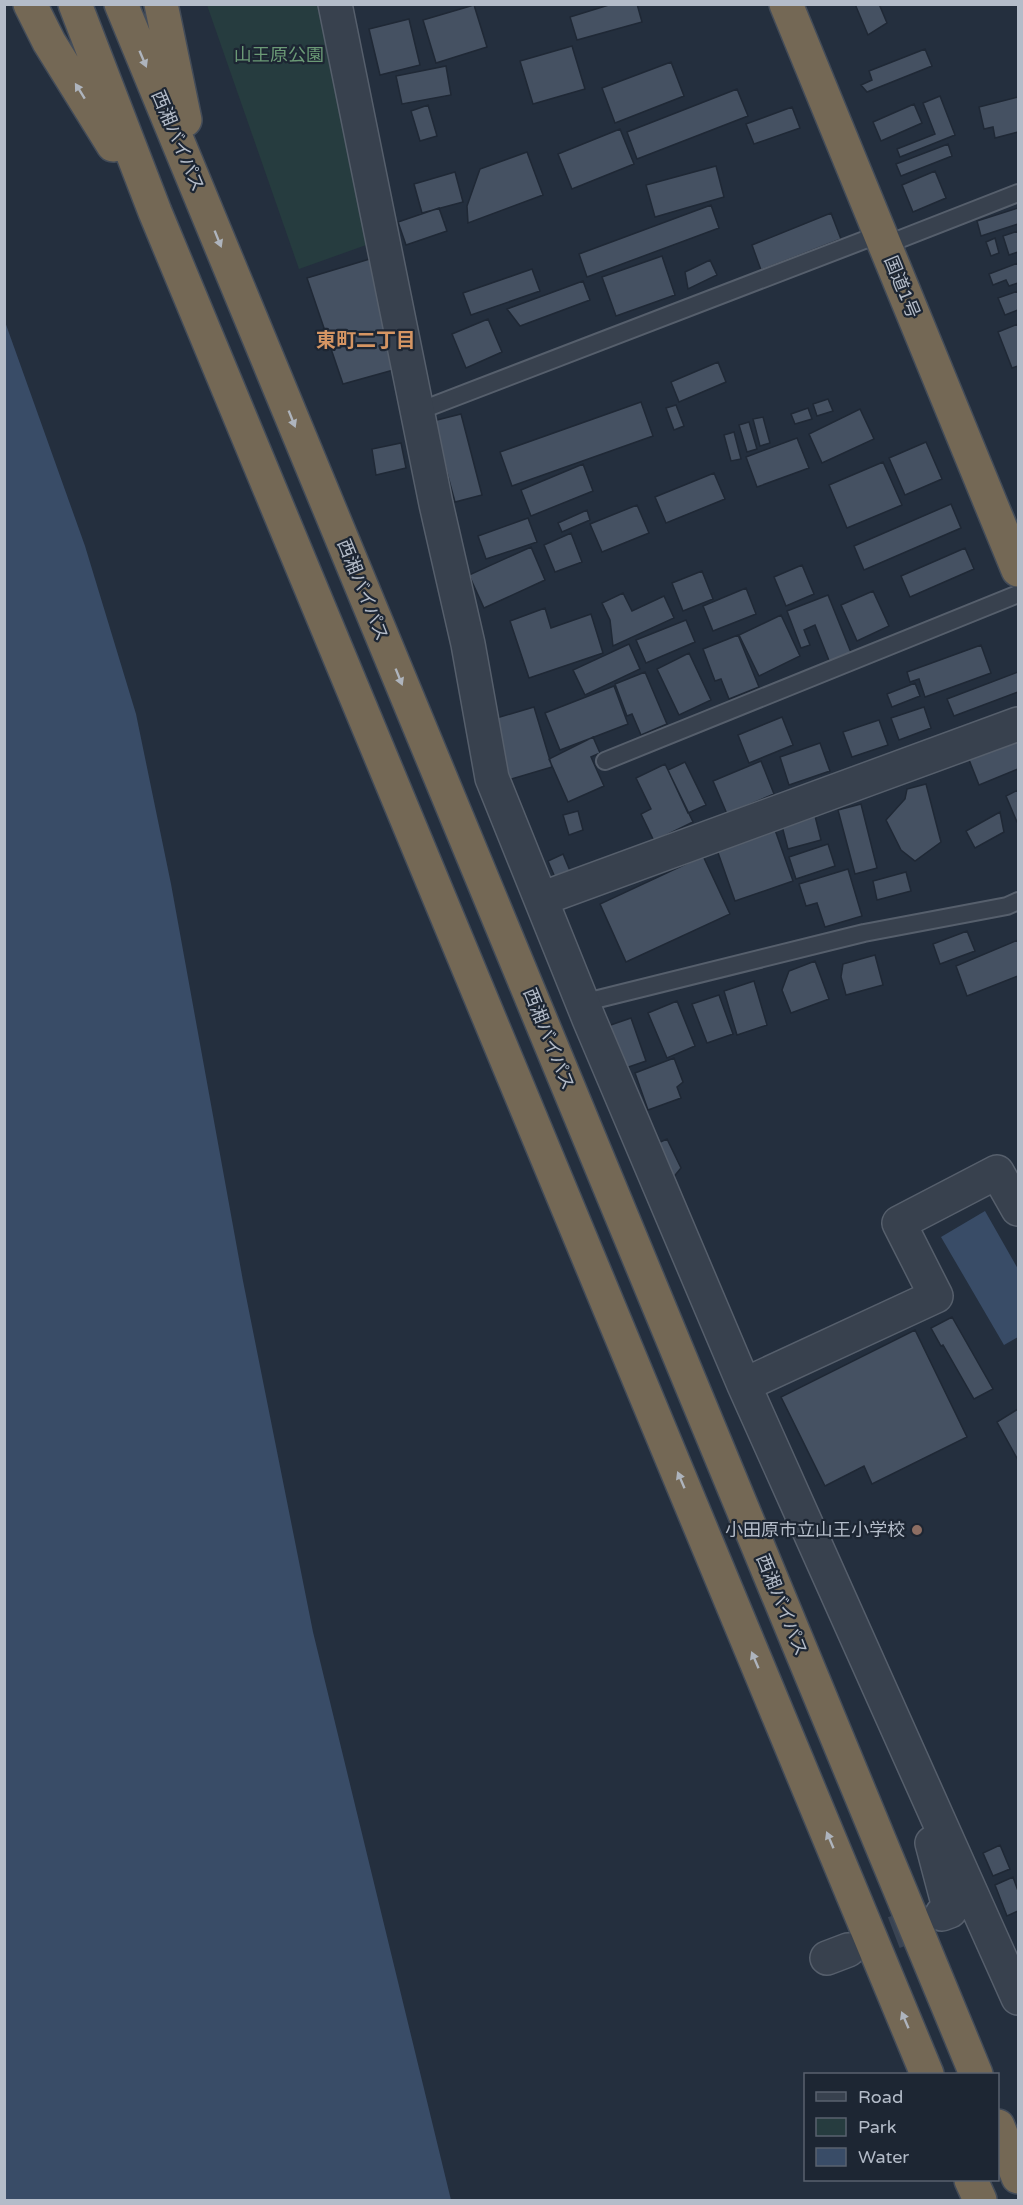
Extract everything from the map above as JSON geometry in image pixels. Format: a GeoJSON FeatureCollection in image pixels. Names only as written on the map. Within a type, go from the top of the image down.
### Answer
{"type":"FeatureCollection","features":[{"type":"Feature","properties":{"kind":"highway"},"geometry":{"type":"LineString","coordinates":[[30,4],[49,42],[155,212]]}},
{"type":"Feature","properties":{"kind":"highway"},"geometry":{"type":"LineString","coordinates":[[75,4],[155,212],[927,2073]]}},
{"type":"Feature","properties":{"kind":"highway","name":"西湘バイパス"},"geometry":{"type":"LineString","coordinates":[[121,4],[976,2073]]}},
{"type":"Feature","properties":{"kind":"highway"},"geometry":{"type":"LineString","coordinates":[[161,4],[200,195]]}},
{"type":"Feature","properties":{"kind":"highway","name":"国道1号"},"geometry":{"type":"LineString","coordinates":[[786,4],[1018,570]]}},
{"type":"Feature","properties":{"kind":"highway"},"geometry":{"type":"LineString","coordinates":[[999,2129],[1018,2177]]}},
{"type":"Feature","properties":{"kind":"highway"},"geometry":{"type":"LineString","coordinates":[[971,2181],[980,2200]]}},
{"type":"Feature","properties":{"kind":"street"},"geometry":{"type":"LineString","coordinates":[[335,4],[436,504],[468,644],[492,778],[582,1003],[744,1385],[1000,1952],[1018,1998]]}},
{"type":"Feature","properties":{"kind":"street"},"geometry":{"type":"LineString","coordinates":[[541,899],[1018,724]]}},
{"type":"Feature","properties":{"kind":"street"},"geometry":{"type":"LineString","coordinates":[[744,1385],[936,1296],[899,1223],[996,1172],[1018,1209]]}},
{"type":"Feature","properties":{"kind":"street"},"geometry":{"type":"LineString","coordinates":[[938,1818],[927,1825],[950,1911],[942,1914]]}},
{"type":"Feature","properties":{"kind":"lane"},"geometry":{"type":"LineString","coordinates":[[419,411],[883,239],[1018,193]]}},
{"type":"Feature","properties":{"kind":"lane"},"geometry":{"type":"LineString","coordinates":[[605,761],[1018,594]]}},
{"type":"Feature","properties":{"kind":"lane"},"geometry":{"type":"LineString","coordinates":[[582,1003],[864,933],[1007,906],[1018,901]]}},
{"type":"Feature","properties":{"kind":"green space","name":"山王原公園"},"geometry":{"type":"Polygon","coordinates":[[[207,5],[321,5],[369,244],[299,269],[207,5]]]}},
{"type":"Feature","properties":{"kind":"water"},"geometry":{"type":"Polygon","coordinates":[[[4,319],[85,546],[136,714],[171,884],[243,1281],[313,1632],[451,2200],[5,2200],[4,319]]]}},
{"type":"Feature","properties":{"kind":"water"},"geometry":{"type":"Polygon","coordinates":[[[985,1211],[1018,1269],[1018,1337],[1004,1345],[941,1237],[985,1211]]]}},
{"type":"Feature","properties":{"kind":"building"},"geometry":{"type":"Polygon","coordinates":[[[612,4],[637,4],[642,22],[577,40],[570,17],[612,4]]]}},
{"type":"Feature","properties":{"kind":"building"},"geometry":{"type":"Polygon","coordinates":[[[855,4],[879,4],[887,23],[868,35],[855,4]]]}},
{"type":"Feature","properties":{"kind":"building"},"geometry":{"type":"Polygon","coordinates":[[[474,5],[487,47],[436,63],[423,20],[474,5]]]}},
{"type":"Feature","properties":{"kind":"building"},"geometry":{"type":"Polygon","coordinates":[[[409,19],[420,65],[380,75],[369,29],[409,19]]]}},
{"type":"Feature","properties":{"kind":"building"},"geometry":{"type":"Polygon","coordinates":[[[572,46],[585,89],[533,104],[520,61],[572,46]]]}},
{"type":"Feature","properties":{"kind":"building"},"geometry":{"type":"Polygon","coordinates":[[[925,49],[932,66],[867,92],[861,85],[872,80],[869,71],[925,49]]]}},
{"type":"Feature","properties":{"kind":"building"},"geometry":{"type":"Polygon","coordinates":[[[671,62],[684,96],[615,123],[602,88],[671,62]]]}},
{"type":"Feature","properties":{"kind":"building"},"geometry":{"type":"Polygon","coordinates":[[[446,66],[451,95],[402,104],[396,76],[446,66]]]}},
{"type":"Feature","properties":{"kind":"building"},"geometry":{"type":"Polygon","coordinates":[[[737,89],[748,116],[637,159],[627,132],[737,89]]]}},
{"type":"Feature","properties":{"kind":"building"},"geometry":{"type":"Polygon","coordinates":[[[940,96],[955,135],[900,157],[897,149],[935,134],[923,103],[940,96]]]}},
{"type":"Feature","properties":{"kind":"building"},"geometry":{"type":"Polygon","coordinates":[[[1018,97],[1018,132],[995,138],[993,127],[984,129],[979,107],[1018,97]]]}},
{"type":"Feature","properties":{"kind":"building"},"geometry":{"type":"Polygon","coordinates":[[[914,104],[922,123],[881,141],[873,122],[914,104]]]}},
{"type":"Feature","properties":{"kind":"building"},"geometry":{"type":"Polygon","coordinates":[[[428,105],[437,136],[420,141],[411,111],[428,105]]]}},
{"type":"Feature","properties":{"kind":"building"},"geometry":{"type":"Polygon","coordinates":[[[792,107],[800,128],[754,144],[746,124],[792,107]]]}},
{"type":"Feature","properties":{"kind":"building"},"geometry":{"type":"Polygon","coordinates":[[[620,129],[634,164],[572,189],[558,154],[620,129]]]}},
{"type":"Feature","properties":{"kind":"building"},"geometry":{"type":"Polygon","coordinates":[[[948,144],[952,156],[901,176],[896,164],[948,144]]]}},
{"type":"Feature","properties":{"kind":"building"},"geometry":{"type":"Polygon","coordinates":[[[527,152],[543,195],[468,223],[467,206],[480,169],[527,152]]]}},
{"type":"Feature","properties":{"kind":"building"},"geometry":{"type":"Polygon","coordinates":[[[716,166],[724,197],[655,217],[646,185],[716,166]]]}},
{"type":"Feature","properties":{"kind":"building"},"geometry":{"type":"Polygon","coordinates":[[[935,171],[946,198],[913,212],[902,185],[935,171]]]}},
{"type":"Feature","properties":{"kind":"building"},"geometry":{"type":"Polygon","coordinates":[[[455,172],[463,202],[422,213],[414,184],[455,172]]]}},
{"type":"Feature","properties":{"kind":"building"},"geometry":{"type":"Polygon","coordinates":[[[711,205],[719,228],[587,277],[579,254],[711,205]]]}},
{"type":"Feature","properties":{"kind":"building"},"geometry":{"type":"Polygon","coordinates":[[[439,208],[447,231],[406,245],[398,222],[439,208]]]}},
{"type":"Feature","properties":{"kind":"building"},"geometry":{"type":"Polygon","coordinates":[[[1018,208],[1018,224],[981,236],[977,221],[1018,208]]]}},
{"type":"Feature","properties":{"kind":"building"},"geometry":{"type":"Polygon","coordinates":[[[831,213],[841,239],[761,270],[752,245],[831,213]]]}},
{"type":"Feature","properties":{"kind":"building"},"geometry":{"type":"Polygon","coordinates":[[[1018,231],[1018,252],[1009,255],[1003,236],[1018,231]]]}},
{"type":"Feature","properties":{"kind":"building"},"geometry":{"type":"Polygon","coordinates":[[[995,238],[999,253],[991,256],[986,242],[995,238]]]}},
{"type":"Feature","properties":{"kind":"building"},"geometry":{"type":"Polygon","coordinates":[[[662,256],[675,295],[616,316],[602,277],[662,256]]]}},
{"type":"Feature","properties":{"kind":"building"},"geometry":{"type":"Polygon","coordinates":[[[373,258],[397,369],[343,384],[307,278],[373,258]]]}},
{"type":"Feature","properties":{"kind":"building"},"geometry":{"type":"Polygon","coordinates":[[[710,260],[717,275],[688,289],[685,272],[710,260]]]}},
{"type":"Feature","properties":{"kind":"building"},"geometry":{"type":"Polygon","coordinates":[[[1018,263],[1018,283],[1009,286],[1006,280],[993,285],[989,274],[1018,263]]]}},
{"type":"Feature","properties":{"kind":"building"},"geometry":{"type":"Polygon","coordinates":[[[532,269],[540,291],[471,315],[463,293],[532,269]]]}},
{"type":"Feature","properties":{"kind":"building"},"geometry":{"type":"Polygon","coordinates":[[[583,281],[590,300],[520,326],[507,309],[583,281]]]}},
{"type":"Feature","properties":{"kind":"building"},"geometry":{"type":"Polygon","coordinates":[[[1018,291],[1018,310],[1005,315],[998,298],[1018,291]]]}},
{"type":"Feature","properties":{"kind":"building"},"geometry":{"type":"Polygon","coordinates":[[[488,319],[502,352],[466,368],[452,334],[488,319]]]}},
{"type":"Feature","properties":{"kind":"building"},"geometry":{"type":"Polygon","coordinates":[[[1018,324],[1018,366],[1012,368],[998,332],[1018,324]]]}},
{"type":"Feature","properties":{"kind":"building"},"geometry":{"type":"Polygon","coordinates":[[[718,362],[726,382],[679,402],[671,382],[718,362]]]}},
{"type":"Feature","properties":{"kind":"building"},"geometry":{"type":"Polygon","coordinates":[[[828,399],[833,411],[817,416],[813,404],[828,399]]]}},
{"type":"Feature","properties":{"kind":"building"},"geometry":{"type":"Polygon","coordinates":[[[641,402],[653,436],[512,486],[500,452],[641,402]]]}},
{"type":"Feature","properties":{"kind":"building"},"geometry":{"type":"Polygon","coordinates":[[[676,405],[684,426],[674,430],[666,408],[676,405]]]}},
{"type":"Feature","properties":{"kind":"building"},"geometry":{"type":"Polygon","coordinates":[[[808,408],[812,419],[795,424],[791,414],[808,408]]]}},
{"type":"Feature","properties":{"kind":"building"},"geometry":{"type":"Polygon","coordinates":[[[860,409],[874,439],[822,463],[809,434],[860,409]]]}},
{"type":"Feature","properties":{"kind":"building"},"geometry":{"type":"Polygon","coordinates":[[[461,414],[482,495],[455,502],[433,421],[461,414]]]}},
{"type":"Feature","properties":{"kind":"building"},"geometry":{"type":"Polygon","coordinates":[[[763,417],[770,443],[760,446],[753,419],[763,417]]]}},
{"type":"Feature","properties":{"kind":"building"},"geometry":{"type":"Polygon","coordinates":[[[749,422],[757,449],[747,452],[739,425],[749,422]]]}},
{"type":"Feature","properties":{"kind":"building"},"geometry":{"type":"Polygon","coordinates":[[[734,432],[741,459],[731,461],[724,435],[734,432]]]}},
{"type":"Feature","properties":{"kind":"building"},"geometry":{"type":"Polygon","coordinates":[[[797,438],[809,468],[757,487],[746,457],[797,438]]]}},
{"type":"Feature","properties":{"kind":"building"},"geometry":{"type":"Polygon","coordinates":[[[926,442],[942,479],[905,495],[889,458],[926,442]]]}},
{"type":"Feature","properties":{"kind":"building"},"geometry":{"type":"Polygon","coordinates":[[[401,443],[406,468],[376,475],[372,449],[401,443]]]}},
{"type":"Feature","properties":{"kind":"building"},"geometry":{"type":"Polygon","coordinates":[[[883,462],[902,505],[847,528],[829,485],[883,462]]]}},
{"type":"Feature","properties":{"kind":"building"},"geometry":{"type":"Polygon","coordinates":[[[583,464],[593,491],[531,516],[521,490],[583,464]]]}},
{"type":"Feature","properties":{"kind":"building"},"geometry":{"type":"Polygon","coordinates":[[[714,473],[725,499],[666,523],[655,497],[714,473]]]}},
{"type":"Feature","properties":{"kind":"building"},"geometry":{"type":"Polygon","coordinates":[[[951,504],[961,528],[864,570],[854,546],[951,504]]]}},
{"type":"Feature","properties":{"kind":"building"},"geometry":{"type":"Polygon","coordinates":[[[637,505],[649,533],[602,552],[590,524],[637,505]]]}},
{"type":"Feature","properties":{"kind":"building"},"geometry":{"type":"Polygon","coordinates":[[[587,510],[590,520],[562,532],[558,523],[587,510]]]}},
{"type":"Feature","properties":{"kind":"building"},"geometry":{"type":"Polygon","coordinates":[[[528,518],[537,542],[486,559],[478,536],[528,518]]]}},
{"type":"Feature","properties":{"kind":"building"},"geometry":{"type":"Polygon","coordinates":[[[571,533],[582,562],[555,572],[544,545],[571,533]]]}},
{"type":"Feature","properties":{"kind":"building"},"geometry":{"type":"Polygon","coordinates":[[[531,547],[545,580],[484,608],[469,575],[531,547]]]}},
{"type":"Feature","properties":{"kind":"building"},"geometry":{"type":"Polygon","coordinates":[[[965,548],[974,569],[910,597],[901,576],[965,548]]]}},
{"type":"Feature","properties":{"kind":"building"},"geometry":{"type":"Polygon","coordinates":[[[802,565],[814,594],[786,606],[774,577],[802,565]]]}},
{"type":"Feature","properties":{"kind":"building"},"geometry":{"type":"Polygon","coordinates":[[[702,571],[713,599],[683,611],[672,583],[702,571]]]}},
{"type":"Feature","properties":{"kind":"building"},"geometry":{"type":"Polygon","coordinates":[[[746,588],[756,614],[713,631],[703,606],[746,588]]]}},
{"type":"Feature","properties":{"kind":"building"},"geometry":{"type":"Polygon","coordinates":[[[873,591],[889,626],[857,641],[841,605],[873,591]]]}},
{"type":"Feature","properties":{"kind":"building"},"geometry":{"type":"Polygon","coordinates":[[[623,593],[632,611],[664,596],[674,618],[613,646],[610,620],[602,603],[623,593]]]}},
{"type":"Feature","properties":{"kind":"building"},"geometry":{"type":"Polygon","coordinates":[[[828,595],[852,655],[830,663],[815,625],[804,630],[810,645],[801,648],[787,611],[828,595]]]}},
{"type":"Feature","properties":{"kind":"building"},"geometry":{"type":"Polygon","coordinates":[[[545,608],[551,628],[591,614],[603,653],[529,678],[510,621],[545,608]]]}},
{"type":"Feature","properties":{"kind":"building"},"geometry":{"type":"Polygon","coordinates":[[[781,615],[800,656],[759,676],[739,635],[781,615]]]}},
{"type":"Feature","properties":{"kind":"building"},"geometry":{"type":"Polygon","coordinates":[[[686,620],[695,642],[646,663],[636,640],[686,620]]]}},
{"type":"Feature","properties":{"kind":"building"},"geometry":{"type":"Polygon","coordinates":[[[738,635],[759,687],[729,699],[721,679],[715,681],[703,649],[738,635]]]}},
{"type":"Feature","properties":{"kind":"building"},"geometry":{"type":"Polygon","coordinates":[[[629,644],[640,669],[585,695],[573,670],[629,644]]]}},
{"type":"Feature","properties":{"kind":"building"},"geometry":{"type":"Polygon","coordinates":[[[981,645],[991,673],[925,697],[919,679],[910,682],[907,672],[981,645]]]}},
{"type":"Feature","properties":{"kind":"building"},"geometry":{"type":"Polygon","coordinates":[[[689,653],[711,700],[679,715],[657,669],[689,653]]]}},
{"type":"Feature","properties":{"kind":"building"},"geometry":{"type":"Polygon","coordinates":[[[645,672],[667,724],[641,735],[632,714],[627,716],[615,684],[645,672]]]}},
{"type":"Feature","properties":{"kind":"building"},"geometry":{"type":"Polygon","coordinates":[[[1018,672],[1018,692],[954,716],[947,699],[1018,672]]]}},
{"type":"Feature","properties":{"kind":"building"},"geometry":{"type":"Polygon","coordinates":[[[915,683],[920,696],[892,707],[887,694],[915,683]]]}},
{"type":"Feature","properties":{"kind":"building"},"geometry":{"type":"Polygon","coordinates":[[[614,686],[628,724],[560,750],[545,713],[614,686]]]}},
{"type":"Feature","properties":{"kind":"building"},"geometry":{"type":"Polygon","coordinates":[[[534,707],[552,767],[508,780],[490,720],[534,707]]]}},
{"type":"Feature","properties":{"kind":"building"},"geometry":{"type":"Polygon","coordinates":[[[924,707],[931,728],[899,740],[891,718],[924,707]]]}},
{"type":"Feature","properties":{"kind":"building"},"geometry":{"type":"Polygon","coordinates":[[[782,717],[793,745],[749,763],[738,735],[782,717]]]}},
{"type":"Feature","properties":{"kind":"building"},"geometry":{"type":"Polygon","coordinates":[[[879,720],[888,745],[852,757],[843,732],[879,720]]]}},
{"type":"Feature","properties":{"kind":"building"},"geometry":{"type":"Polygon","coordinates":[[[1018,731],[1018,769],[979,785],[966,752],[1018,731]]]}},
{"type":"Feature","properties":{"kind":"building"},"geometry":{"type":"Polygon","coordinates":[[[593,737],[600,753],[591,757],[604,786],[568,802],[549,759],[593,737]]]}},
{"type":"Feature","properties":{"kind":"building"},"geometry":{"type":"Polygon","coordinates":[[[820,743],[830,771],[789,785],[780,757],[820,743]]]}},
{"type":"Feature","properties":{"kind":"building"},"geometry":{"type":"Polygon","coordinates":[[[761,761],[774,794],[727,814],[713,781],[761,761]]]}},
{"type":"Feature","properties":{"kind":"building"},"geometry":{"type":"Polygon","coordinates":[[[685,762],[706,805],[688,813],[668,770],[685,762]]]}},
{"type":"Feature","properties":{"kind":"building"},"geometry":{"type":"Polygon","coordinates":[[[665,764],[693,822],[654,841],[641,814],[651,809],[636,778],[665,764]]]}},
{"type":"Feature","properties":{"kind":"building"},"geometry":{"type":"Polygon","coordinates":[[[926,784],[941,842],[915,861],[901,850],[886,820],[905,799],[907,789],[926,784]]]}},
{"type":"Feature","properties":{"kind":"building"},"geometry":{"type":"Polygon","coordinates":[[[1018,790],[1018,822],[1017,822],[1006,796],[1018,790]]]}},
{"type":"Feature","properties":{"kind":"building"},"geometry":{"type":"Polygon","coordinates":[[[861,804],[877,868],[855,874],[838,810],[861,804]]]}},
{"type":"Feature","properties":{"kind":"building"},"geometry":{"type":"Polygon","coordinates":[[[578,811],[583,830],[569,835],[563,815],[578,811]]]}},
{"type":"Feature","properties":{"kind":"building"},"geometry":{"type":"Polygon","coordinates":[[[1000,812],[1004,832],[975,848],[966,831],[1000,812]]]}},
{"type":"Feature","properties":{"kind":"building"},"geometry":{"type":"Polygon","coordinates":[[[815,816],[821,840],[788,849],[782,826],[815,816]]]}},
{"type":"Feature","properties":{"kind":"building"},"geometry":{"type":"Polygon","coordinates":[[[774,827],[793,881],[735,901],[716,847],[774,827]]]}},
{"type":"Feature","properties":{"kind":"building"},"geometry":{"type":"Polygon","coordinates":[[[828,844],[835,866],[796,879],[789,857],[828,844]]]}},
{"type":"Feature","properties":{"kind":"building"},"geometry":{"type":"Polygon","coordinates":[[[563,854],[575,883],[560,889],[548,861],[563,854]]]}},
{"type":"Feature","properties":{"kind":"building"},"geometry":{"type":"Polygon","coordinates":[[[703,856],[730,914],[626,962],[600,904],[703,856]]]}},
{"type":"Feature","properties":{"kind":"building"},"geometry":{"type":"Polygon","coordinates":[[[848,869],[862,916],[825,927],[817,903],[806,906],[799,884],[848,869]]]}},
{"type":"Feature","properties":{"kind":"building"},"geometry":{"type":"Polygon","coordinates":[[[906,872],[911,891],[877,900],[873,881],[906,872]]]}},
{"type":"Feature","properties":{"kind":"building"},"geometry":{"type":"Polygon","coordinates":[[[967,931],[975,951],[940,964],[933,944],[967,931]]]}},
{"type":"Feature","properties":{"kind":"building"},"geometry":{"type":"Polygon","coordinates":[[[1018,940],[1018,976],[967,996],[956,966],[1018,940]]]}},
{"type":"Feature","properties":{"kind":"building"},"geometry":{"type":"Polygon","coordinates":[[[875,955],[883,985],[846,995],[841,977],[843,964],[875,955]]]}},
{"type":"Feature","properties":{"kind":"building"},"geometry":{"type":"Polygon","coordinates":[[[815,961],[829,999],[791,1013],[782,990],[789,971],[815,961]]]}},
{"type":"Feature","properties":{"kind":"building"},"geometry":{"type":"Polygon","coordinates":[[[754,981],[767,1025],[737,1035],[724,991],[754,981]]]}},
{"type":"Feature","properties":{"kind":"building"},"geometry":{"type":"Polygon","coordinates":[[[719,995],[733,1034],[707,1043],[692,1004],[719,995]]]}},
{"type":"Feature","properties":{"kind":"building"},"geometry":{"type":"Polygon","coordinates":[[[677,1001],[695,1046],[667,1058],[648,1013],[677,1001]]]}},
{"type":"Feature","properties":{"kind":"building"},"geometry":{"type":"Polygon","coordinates":[[[631,1018],[646,1061],[614,1072],[599,1029],[631,1018]]]}},
{"type":"Feature","properties":{"kind":"building"},"geometry":{"type":"Polygon","coordinates":[[[674,1058],[683,1082],[677,1087],[681,1098],[648,1110],[635,1073],[674,1058]]]}},
{"type":"Feature","properties":{"kind":"building"},"geometry":{"type":"Polygon","coordinates":[[[667,1139],[681,1168],[667,1185],[649,1147],[667,1139]]]}},
{"type":"Feature","properties":{"kind":"building"},"geometry":{"type":"Polygon","coordinates":[[[952,1317],[993,1389],[974,1399],[931,1328],[952,1317]]]}},
{"type":"Feature","properties":{"kind":"building"},"geometry":{"type":"Polygon","coordinates":[[[915,1330],[967,1437],[872,1484],[864,1466],[825,1486],[781,1397],[915,1330]]]}},
{"type":"Feature","properties":{"kind":"building"},"geometry":{"type":"Polygon","coordinates":[[[1018,1409],[1018,1460],[997,1422],[1018,1409]]]}},
{"type":"Feature","properties":{"kind":"building"},"geometry":{"type":"Polygon","coordinates":[[[1000,1845],[1010,1869],[993,1876],[983,1853],[1000,1845]]]}},
{"type":"Feature","properties":{"kind":"building"},"geometry":{"type":"Polygon","coordinates":[[[1013,1877],[1018,1891],[1018,1911],[1007,1916],[995,1885],[1013,1877]]]}},
{"type":"Feature","properties":{"kind":"tunnel"},"geometry":{"type":"LineString","coordinates":[[848,1950],[940,1915]]}},
{"type":"Feature","properties":{"kind":"place","name":"小田原市立山王小学校"},"geometry":{"type":"Point","coordinates":[917,1530]}},
{"type":"Feature","properties":{"kind":"district","name":"東町二丁目"},"geometry":{"type":"Point","coordinates":[366,341]}}]}
